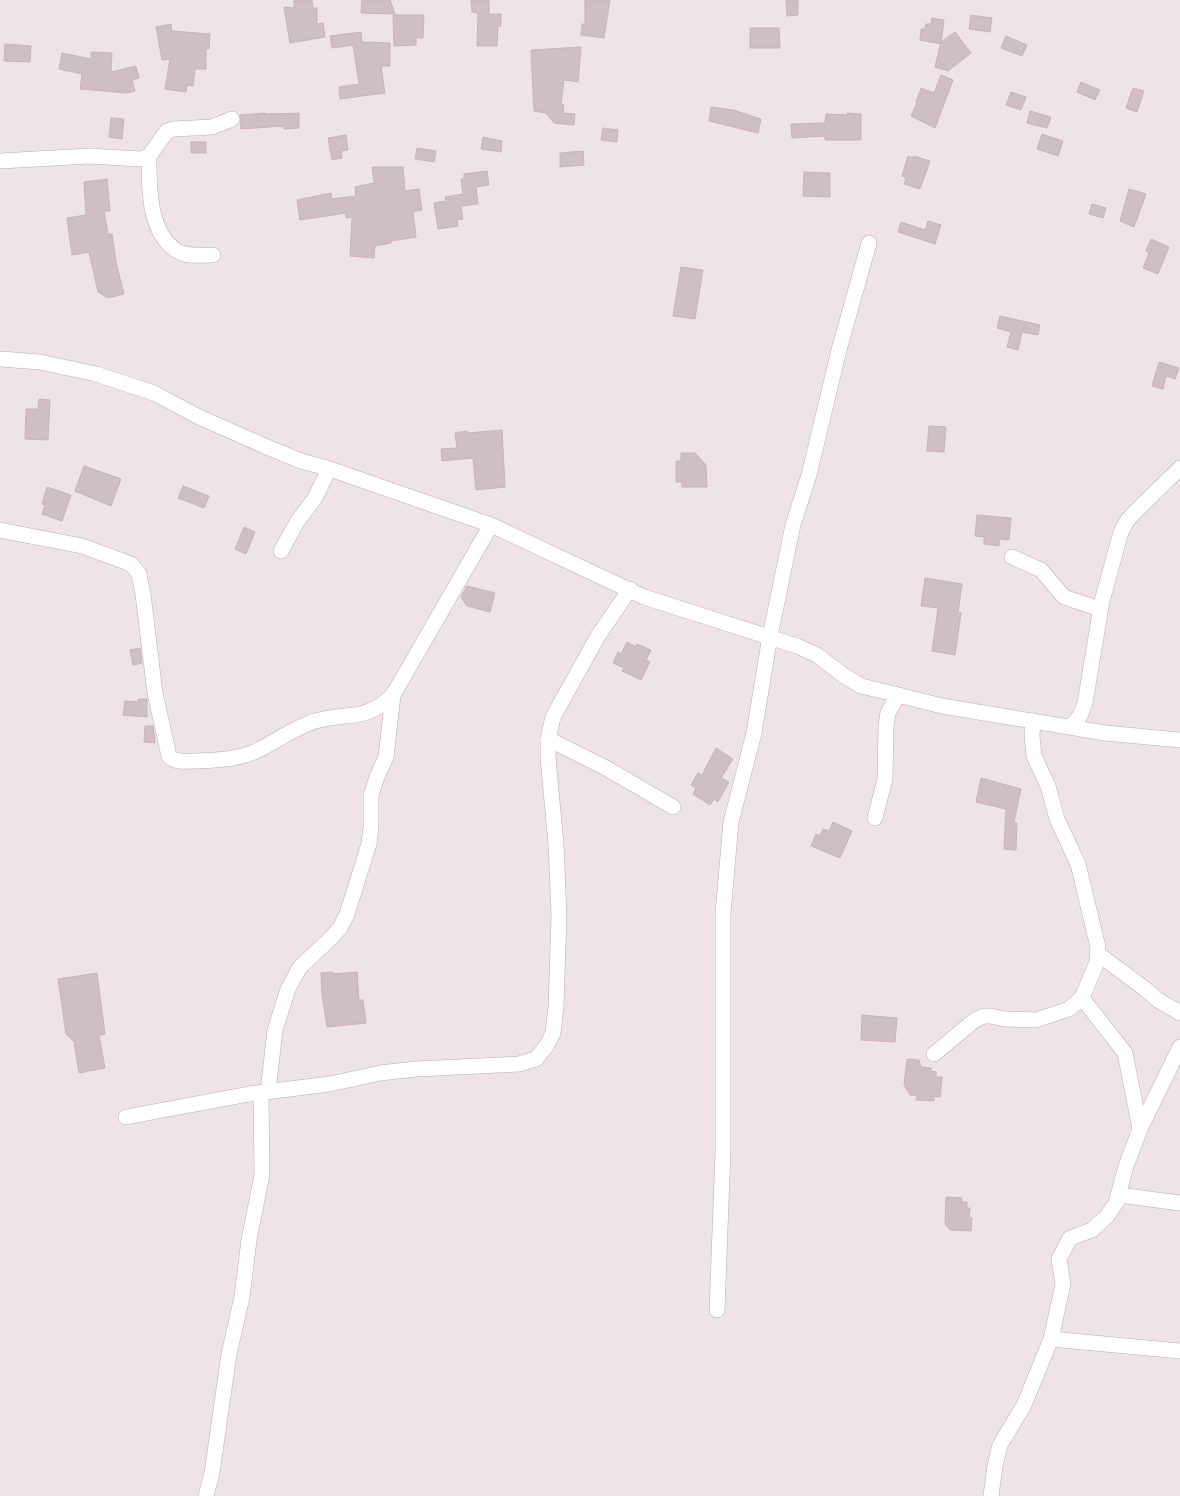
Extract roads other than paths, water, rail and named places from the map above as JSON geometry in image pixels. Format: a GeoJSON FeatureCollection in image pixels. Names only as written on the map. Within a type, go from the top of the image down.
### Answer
{"type":"FeatureCollection","features":[{"type":"Feature","properties":{"kind":"street"},"geometry":{"type":"LineString","coordinates":[[213,255],[190,255],[179,252],[162,234],[154,216],[150,200],[149,156],[167,131],[174,128],[212,126],[232,119]]}},
{"type":"Feature","properties":{"kind":"street"},"geometry":{"type":"LineString","coordinates":[[0,161],[90,156],[140,158],[149,156]]}},
{"type":"Feature","properties":{"kind":"street"},"geometry":{"type":"LineString","coordinates":[[717,1310],[723,1152],[723,913],[732,822],[754,734],[770,636],[793,525],[809,475],[839,350],[869,243]]}},
{"type":"Feature","properties":{"kind":"street"},"geometry":{"type":"LineString","coordinates":[[0,359],[40,362],[96,374],[154,393],[199,418],[301,461],[491,525],[644,597],[770,636],[817,655],[861,686],[942,706],[1104,733],[1180,740]]}},
{"type":"Feature","properties":{"kind":"street"},"geometry":{"type":"LineString","coordinates":[[1071,726],[1080,716],[1085,703],[1100,609],[1121,532],[1127,521],[1180,468]]}},
{"type":"Feature","properties":{"kind":"street"},"geometry":{"type":"LineString","coordinates":[[281,551],[297,522],[315,498],[329,469]]}},
{"type":"Feature","properties":{"kind":"street"},"geometry":{"type":"LineString","coordinates":[[0,530],[82,546],[131,564],[139,574],[146,612],[155,693],[169,756],[179,761],[211,761],[252,753],[315,721],[365,713],[382,706],[393,695],[491,525]]}},
{"type":"Feature","properties":{"kind":"street"},"geometry":{"type":"LineString","coordinates":[[1012,557],[1041,570],[1064,596],[1100,609]]}},
{"type":"Feature","properties":{"kind":"street"},"geometry":{"type":"LineString","coordinates":[[126,1117],[265,1092],[330,1084],[380,1073],[416,1069],[519,1064],[536,1059],[548,1045],[553,1033],[556,1006],[559,916],[548,739],[554,717],[578,672],[598,636],[630,590]]}},
{"type":"Feature","properties":{"kind":"street"},"geometry":{"type":"LineString","coordinates":[[206,1496],[212,1473],[228,1363],[242,1297],[249,1240],[262,1175],[260,1112],[265,1092],[274,1030],[288,989],[300,967],[332,938],[347,914],[369,844],[371,795],[386,757],[393,695]]}},
{"type":"Feature","properties":{"kind":"street"},"geometry":{"type":"LineString","coordinates":[[875,818],[885,779],[888,713],[898,695]]}},
{"type":"Feature","properties":{"kind":"street"},"geometry":{"type":"LineString","coordinates":[[934,1054],[975,1020],[984,1016],[1036,1020],[1069,1009],[1082,998],[1097,962],[1098,947],[1078,864],[1056,819],[1048,786],[1034,756],[1033,721]]}},
{"type":"Feature","properties":{"kind":"street"},"geometry":{"type":"LineString","coordinates":[[548,739],[606,768],[673,807]]}},
{"type":"Feature","properties":{"kind":"street"},"geometry":{"type":"LineString","coordinates":[[1098,954],[1158,1000],[1180,1013]]}},
{"type":"Feature","properties":{"kind":"street"},"geometry":{"type":"LineString","coordinates":[[1082,998],[1125,1052],[1140,1129]]}},
{"type":"Feature","properties":{"kind":"street"},"geometry":{"type":"LineString","coordinates":[[991,1496],[1000,1445],[1024,1405],[1051,1339],[1063,1284],[1059,1259],[1071,1236],[1092,1230],[1107,1216],[1116,1203],[1126,1166],[1140,1129],[1180,1047]]}},
{"type":"Feature","properties":{"kind":"street"},"geometry":{"type":"LineString","coordinates":[[1119,1196],[1180,1203]]}},
{"type":"Feature","properties":{"kind":"street"},"geometry":{"type":"LineString","coordinates":[[1051,1339],[1180,1351]]}}]}
